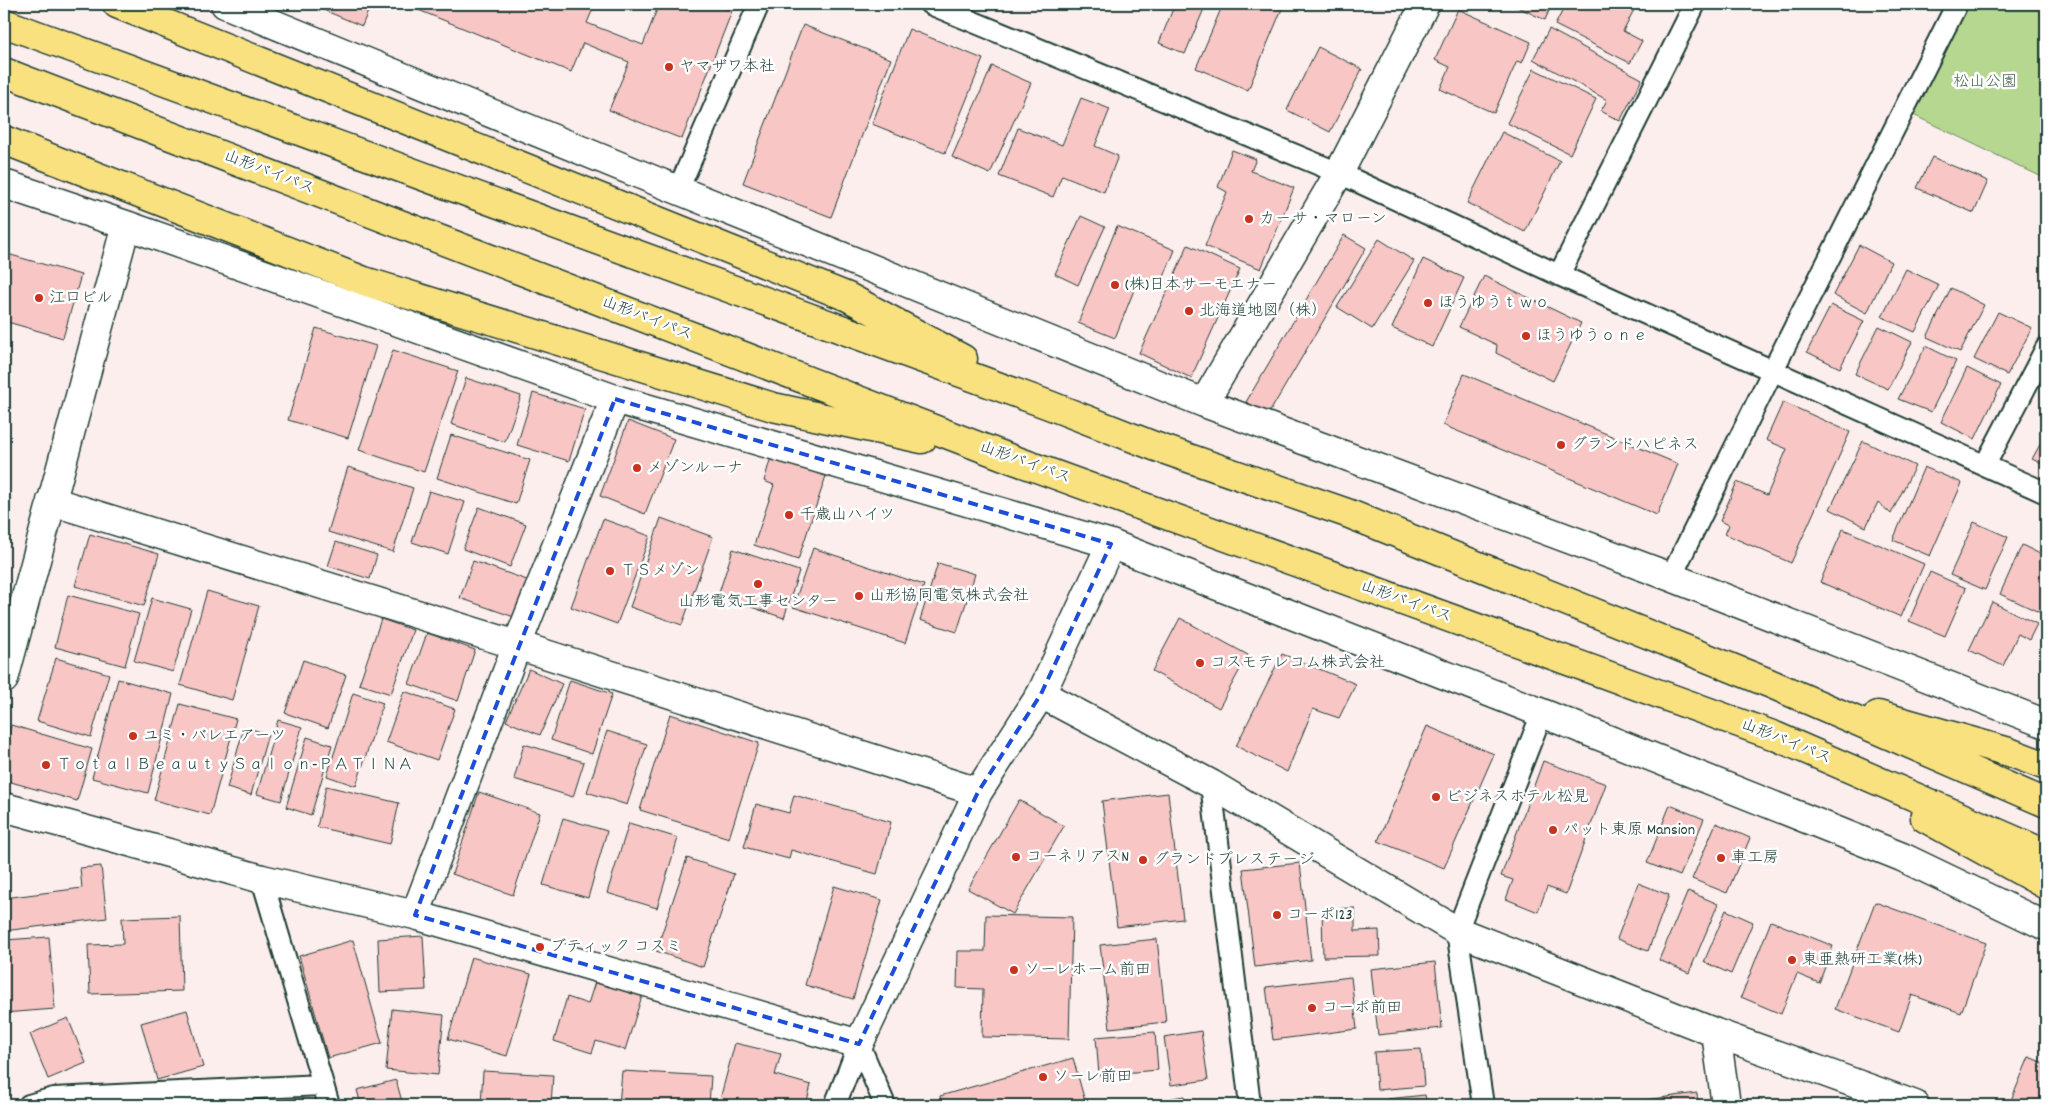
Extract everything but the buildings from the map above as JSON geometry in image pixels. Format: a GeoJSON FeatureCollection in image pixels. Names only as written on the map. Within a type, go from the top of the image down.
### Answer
{"type":"FeatureCollection","features":[{"type":"Feature","properties":{"kind":"highway"},"geometry":{"type":"LineString","coordinates":[[117,4],[848,297],[1049,405]]}},
{"type":"Feature","properties":{"kind":"highway"},"geometry":{"type":"LineString","coordinates":[[4,23],[1049,405],[1154,446],[1347,513],[1769,683],[2046,803]]}},
{"type":"Feature","properties":{"kind":"highway","name":"山形バイパス"},"geometry":{"type":"LineString","coordinates":[[4,72],[1009,458],[1775,736],[2046,854]]}},
{"type":"Feature","properties":{"kind":"highway"},"geometry":{"type":"LineString","coordinates":[[4,140],[364,281],[773,407],[1009,458]]}},
{"type":"Feature","properties":{"kind":"highway"},"geometry":{"type":"LineString","coordinates":[[1769,683],[2000,749],[2046,766]]}},
{"type":"Feature","properties":{"kind":"highway"},"geometry":{"type":"LineString","coordinates":[[1775,736],[2046,885]]}},
{"type":"Feature","properties":{"kind":"street"},"geometry":{"type":"LineString","coordinates":[[225,4],[1204,403],[1671,577],[2046,724]]}},
{"type":"Feature","properties":{"kind":"street"},"geometry":{"type":"LineString","coordinates":[[1204,403],[1339,173],[1425,4]]}},
{"type":"Feature","properties":{"kind":"street"},"geometry":{"type":"LineString","coordinates":[[4,184],[126,225],[615,399],[1112,544],[1902,857],[2046,926]]}},
{"type":"Feature","properties":{"kind":"street"},"geometry":{"type":"LineString","coordinates":[[4,679],[126,225]]}},
{"type":"Feature","properties":{"kind":"street"},"geometry":{"type":"LineString","coordinates":[[415,915],[517,645],[615,399]]}},
{"type":"Feature","properties":{"kind":"street"},"geometry":{"type":"LineString","coordinates":[[51,501],[517,645],[978,792]]}},
{"type":"Feature","properties":{"kind":"street"},"geometry":{"type":"LineString","coordinates":[[4,807],[262,879],[415,915],[859,1044],[978,792],[1041,694],[1112,544]]}},
{"type":"Feature","properties":{"kind":"street"},"geometry":{"type":"LineString","coordinates":[[1041,694],[1211,784],[1457,931],[1716,1033],[1915,1105]]}},
{"type":"Feature","properties":{"kind":"street"},"geometry":{"type":"LineString","coordinates":[[1716,1033],[1726,1105]]}},
{"type":"Feature","properties":{"kind":"lane"},"geometry":{"type":"LineString","coordinates":[[678,190],[759,4]]}},
{"type":"Feature","properties":{"kind":"lane"},"geometry":{"type":"LineString","coordinates":[[930,4],[1339,173],[1772,372],[2046,493]]}},
{"type":"Feature","properties":{"kind":"lane"},"geometry":{"type":"LineString","coordinates":[[1559,275],[1695,4]]}},
{"type":"Feature","properties":{"kind":"lane"},"geometry":{"type":"LineString","coordinates":[[1671,577],[1957,4]]}},
{"type":"Feature","properties":{"kind":"lane"},"geometry":{"type":"LineString","coordinates":[[1985,466],[2046,348]]}},
{"type":"Feature","properties":{"kind":"lane"},"geometry":{"type":"LineString","coordinates":[[1483,1105],[1457,931],[1542,713]]}},
{"type":"Feature","properties":{"kind":"lane"},"geometry":{"type":"LineString","coordinates":[[1211,784],[1250,1105]]}},
{"type":"Feature","properties":{"kind":"lane"},"geometry":{"type":"LineString","coordinates":[[262,879],[329,1105]]}},
{"type":"Feature","properties":{"kind":"lane"},"geometry":{"type":"LineString","coordinates":[[835,1105],[859,1044]]}},
{"type":"Feature","properties":{"kind":"lane"},"geometry":{"type":"LineString","coordinates":[[859,1044],[885,1105]]}},
{"type":"Feature","properties":{"kind":"lane"},"geometry":{"type":"LineString","coordinates":[[29,1105],[54,1098],[322,1085]]}},
{"type":"Feature","properties":{"kind":"highlighted area"},"geometry":{"type":"Polygon","coordinates":[[[615,399],[1111,544],[1041,694],[978,792],[859,1044],[415,915],[615,399]]]}},
{"type":"Feature","properties":{"kind":"green space","name":"松山公園"},"geometry":{"type":"Polygon","coordinates":[[[1957,4],[2046,4],[2046,179],[1903,110],[1957,4]]]}},
{"type":"Feature","properties":{"kind":"place","name":"ヤマザワ本社"},"geometry":{"type":"Point","coordinates":[669,67]}},
{"type":"Feature","properties":{"kind":"place","name":"カーサ・マローン"},"geometry":{"type":"Point","coordinates":[1249,219]}},
{"type":"Feature","properties":{"kind":"place","name":"(株)日本サーモエナー"},"geometry":{"type":"Point","coordinates":[1115,285]}},
{"type":"Feature","properties":{"kind":"place","name":"江口ビル"},"geometry":{"type":"Point","coordinates":[39,298]}},
{"type":"Feature","properties":{"kind":"place","name":"ほうゆうｔｗｏ"},"geometry":{"type":"Point","coordinates":[1428,303]}},
{"type":"Feature","properties":{"kind":"place","name":"北海道地図（株）"},"geometry":{"type":"Point","coordinates":[1189,311]}},
{"type":"Feature","properties":{"kind":"place","name":"ほうゆうｏｎｅ"},"geometry":{"type":"Point","coordinates":[1526,336]}},
{"type":"Feature","properties":{"kind":"place","name":"グランドハピネス"},"geometry":{"type":"Point","coordinates":[1561,445]}},
{"type":"Feature","properties":{"kind":"place","name":"メゾンルーナ"},"geometry":{"type":"Point","coordinates":[637,468]}},
{"type":"Feature","properties":{"kind":"place","name":"千歳山ハイツ"},"geometry":{"type":"Point","coordinates":[789,515]}},
{"type":"Feature","properties":{"kind":"place","name":"ＴＳメゾン"},"geometry":{"type":"Point","coordinates":[610,571]}},
{"type":"Feature","properties":{"kind":"place","name":"山形電気工事センター"},"geometry":{"type":"Point","coordinates":[758,584]}},
{"type":"Feature","properties":{"kind":"place","name":"山形協同電気株式会社"},"geometry":{"type":"Point","coordinates":[859,596]}},
{"type":"Feature","properties":{"kind":"place","name":"コスモテレコム株式会社"},"geometry":{"type":"Point","coordinates":[1200,663]}},
{"type":"Feature","properties":{"kind":"place","name":"ユミ・バレエアーツ"},"geometry":{"type":"Point","coordinates":[133,736]}},
{"type":"Feature","properties":{"kind":"place","name":"ＴｏｔａｌＢｅａｕｔｙＳａｌｏｎ−ＰＡＴＩＮＡ"},"geometry":{"type":"Point","coordinates":[46,765]}},
{"type":"Feature","properties":{"kind":"place","name":"ビジネスホテル松見"},"geometry":{"type":"Point","coordinates":[1436,797]}},
{"type":"Feature","properties":{"kind":"place","name":"パット東原 Mansion"},"geometry":{"type":"Point","coordinates":[1553,830]}},
{"type":"Feature","properties":{"kind":"place","name":"コーネリアスN"},"geometry":{"type":"Point","coordinates":[1016,857]}},
{"type":"Feature","properties":{"kind":"place","name":"車工房"},"geometry":{"type":"Point","coordinates":[1721,858]}},
{"type":"Feature","properties":{"kind":"place","name":"グランドプレステージ"},"geometry":{"type":"Point","coordinates":[1143,860]}},
{"type":"Feature","properties":{"kind":"place","name":"コーポ123"},"geometry":{"type":"Point","coordinates":[1277,915]}},
{"type":"Feature","properties":{"kind":"place","name":"ブティック コスミ"},"geometry":{"type":"Point","coordinates":[540,947]}},
{"type":"Feature","properties":{"kind":"place","name":"東亜熱研工業(株)"},"geometry":{"type":"Point","coordinates":[1792,960]}},
{"type":"Feature","properties":{"kind":"place","name":"ソーレホーム前田"},"geometry":{"type":"Point","coordinates":[1014,970]}},
{"type":"Feature","properties":{"kind":"place","name":"コーポ前田"},"geometry":{"type":"Point","coordinates":[1312,1008]}},
{"type":"Feature","properties":{"kind":"place","name":"ソーレ前田"},"geometry":{"type":"Point","coordinates":[1043,1077]}}]}
